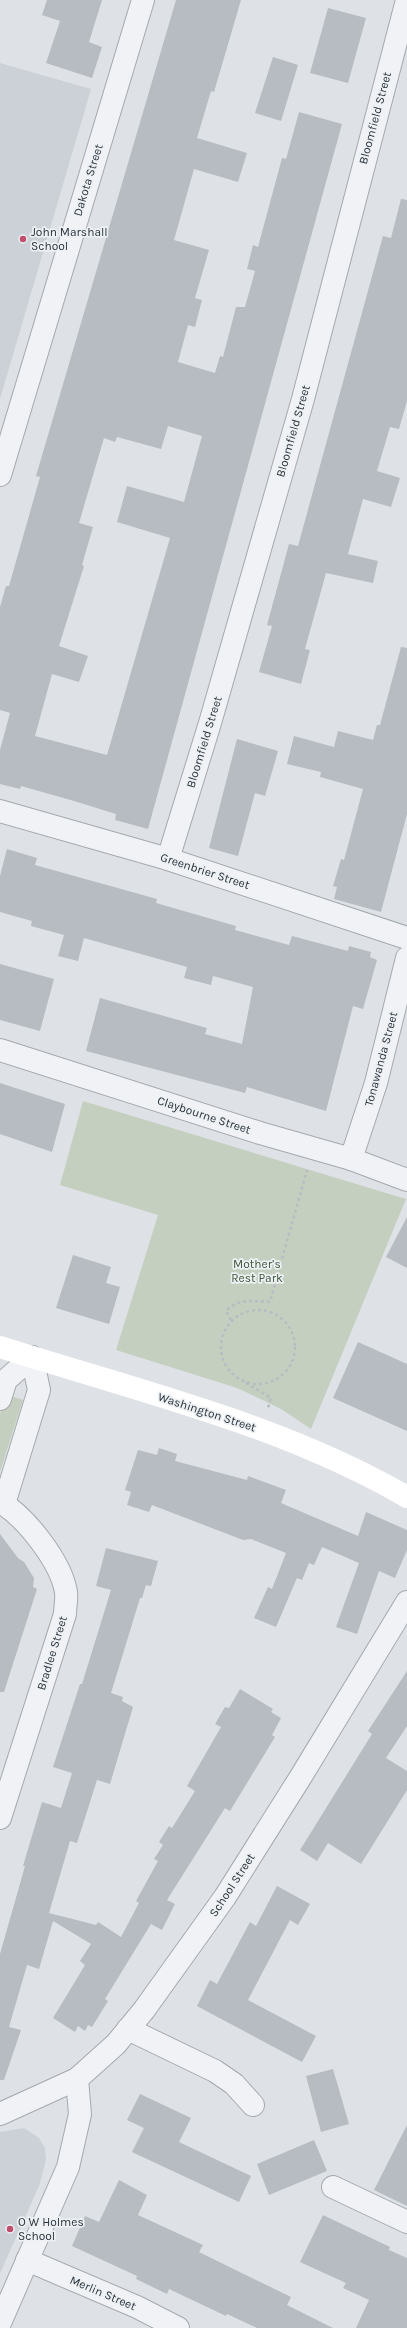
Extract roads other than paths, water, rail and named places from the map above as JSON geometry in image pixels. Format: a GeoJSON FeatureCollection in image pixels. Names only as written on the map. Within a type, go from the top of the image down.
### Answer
{"type":"FeatureCollection","features":[{"type":"Feature","properties":{"kind":"main road","name":"Washington Street"},"geometry":{"type":"LineString","coordinates":[[0,1347],[214,1412],[299,1444],[372,1478],[407,1498]]}},
{"type":"Feature","properties":{"kind":"street","name":"Dakota Street"},"geometry":{"type":"LineString","coordinates":[[0,475],[143,0]]}},
{"type":"Feature","properties":{"kind":"street","name":"Bloomfield Street"},"geometry":{"type":"LineString","coordinates":[[168,859],[210,723],[303,399],[407,0]]}},
{"type":"Feature","properties":{"kind":"street","name":"Greenbrier Street"},"geometry":{"type":"LineString","coordinates":[[0,811],[168,859],[407,938]]}},
{"type":"Feature","properties":{"kind":"street","name":"Tonawanda Street"},"geometry":{"type":"LineString","coordinates":[[351,1159],[376,1083],[407,958]]}},
{"type":"Feature","properties":{"kind":"street","name":"Claybourne Street"},"geometry":{"type":"LineString","coordinates":[[0,1050],[301,1145],[351,1159],[407,1180]]}},
{"type":"Feature","properties":{"kind":"street"},"geometry":{"type":"LineString","coordinates":[[0,1399],[6,1380],[32,1357]]}},
{"type":"Feature","properties":{"kind":"street","name":"Bradlee Street"},"geometry":{"type":"LineString","coordinates":[[0,1818],[65,1614],[66,1592],[60,1573],[40,1540],[2,1503],[39,1390],[32,1357]]}},
{"type":"Feature","properties":{"kind":"street","name":"School Street"},"geometry":{"type":"LineString","coordinates":[[0,2114],[77,2079],[116,2044],[128,2029],[180,1962],[225,1897],[304,1772],[407,1602]]}},
{"type":"Feature","properties":{"kind":"street"},"geometry":{"type":"LineString","coordinates":[[128,2029],[215,2070],[234,2084],[253,2105]]}},
{"type":"Feature","properties":{"kind":"street"},"geometry":{"type":"LineString","coordinates":[[0,2323],[68,2167],[80,2114],[77,2079]]}},
{"type":"Feature","properties":{"kind":"street"},"geometry":{"type":"LineString","coordinates":[[333,2187],[407,2222]]}},
{"type":"Feature","properties":{"kind":"street","name":"Merlin Street"},"geometry":{"type":"LineString","coordinates":[[27,2260],[136,2307],[178,2328]]}},
{"type":"Feature","properties":{"kind":"place","name":"John Marshall School"},"geometry":{"type":"Point","coordinates":[23,239]}},
{"type":"Feature","properties":{"kind":"place","name":"O W Holmes School"},"geometry":{"type":"Point","coordinates":[10,2229]}},
{"type":"Feature","properties":{"kind":"park label","name":"Mother’s Rest Park"},"geometry":{"type":"Point","coordinates":[257,1271]}}]}
